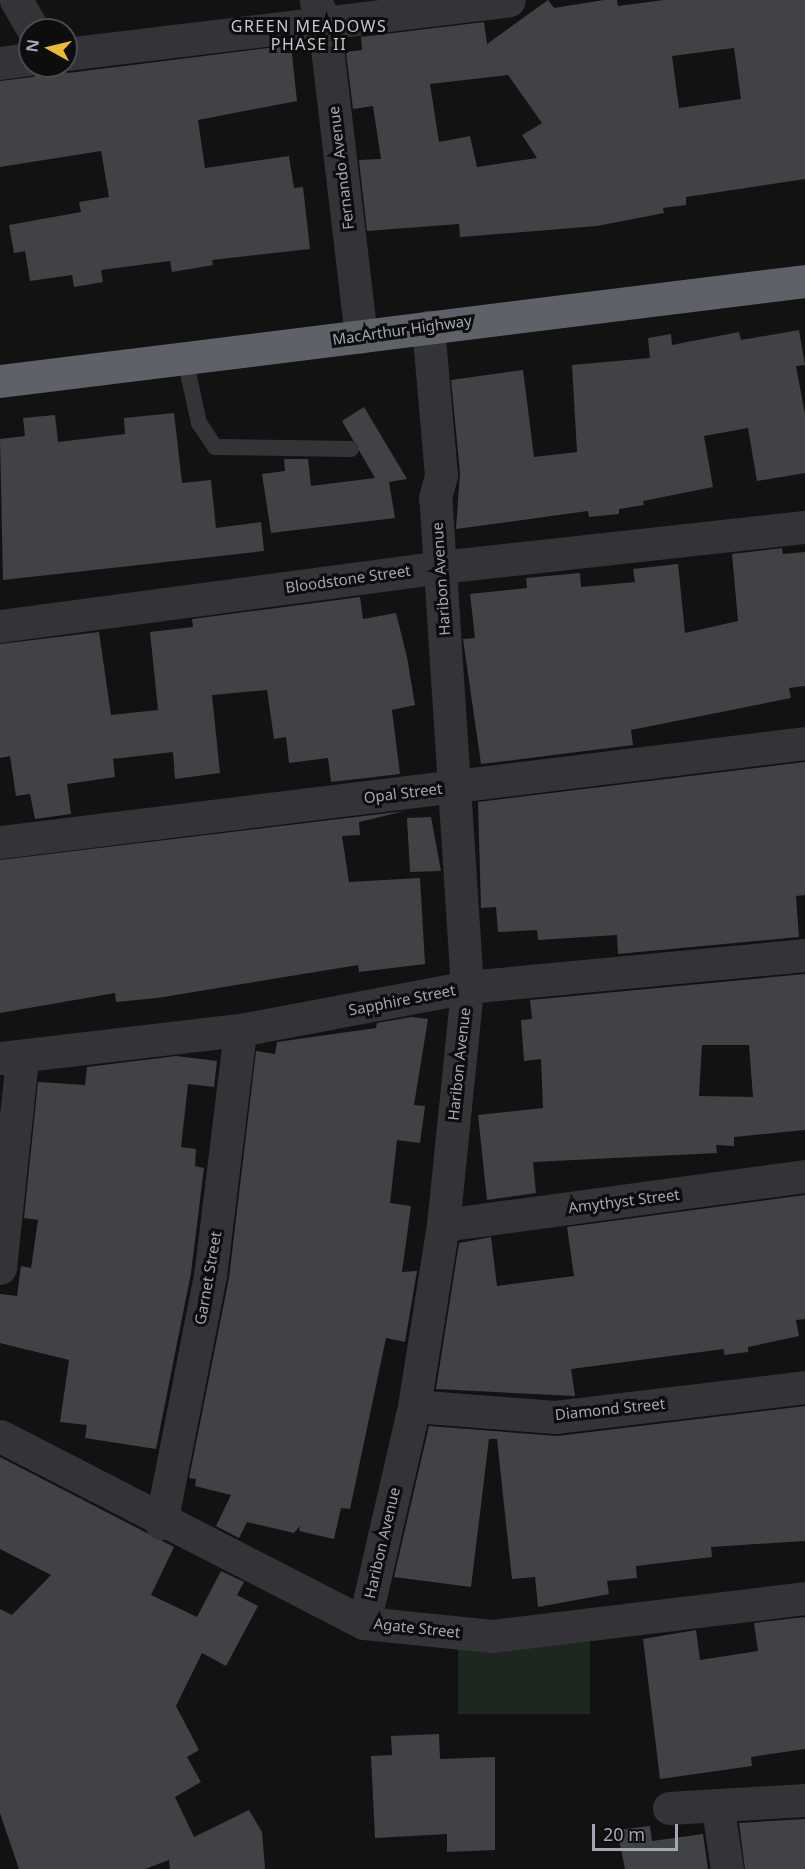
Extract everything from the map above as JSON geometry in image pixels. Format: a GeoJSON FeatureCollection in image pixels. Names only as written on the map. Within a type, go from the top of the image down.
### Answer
{"type":"FeatureCollection","features":[{"type":"Feature","properties":{"kind":"highway","name":"MacArthur Highway"},"geometry":{"type":"LineString","coordinates":[[0,381],[805,281]]}},
{"type":"Feature","properties":{"kind":"street"},"geometry":{"type":"LineString","coordinates":[[16,0],[26,18]]}},
{"type":"Feature","properties":{"kind":"street"},"geometry":{"type":"LineString","coordinates":[[78,52],[320,11],[509,0]]}},
{"type":"Feature","properties":{"kind":"street","name":"Fernando Avenue"},"geometry":{"type":"LineString","coordinates":[[320,11],[361,337]]}},
{"type":"Feature","properties":{"kind":"street"},"geometry":{"type":"LineString","coordinates":[[0,63],[18,61]]}},
{"type":"Feature","properties":{"kind":"street","name":"Haribon Avenue"},"geometry":{"type":"LineString","coordinates":[[364,1623],[414,1406],[443,1225],[467,987],[441,567],[435,498],[424,476],[418,328]]}},
{"type":"Feature","properties":{"kind":"street","name":"Bloodstone Street"},"geometry":{"type":"LineString","coordinates":[[0,626],[441,567],[805,526]]}},
{"type":"Feature","properties":{"kind":"street","name":"Opal Street"},"geometry":{"type":"LineString","coordinates":[[0,843],[805,742]]}},
{"type":"Feature","properties":{"kind":"street","name":"Sapphire Street"},"geometry":{"type":"LineString","coordinates":[[11,1058],[240,1030],[467,987],[805,955]]}},
{"type":"Feature","properties":{"kind":"street","name":"Garnet Street"},"geometry":{"type":"LineString","coordinates":[[161,1523],[210,1275],[240,1030]]}},
{"type":"Feature","properties":{"kind":"street"},"geometry":{"type":"LineString","coordinates":[[0,1268],[11,1058]]}},
{"type":"Feature","properties":{"kind":"street","name":"Amythyst Street"},"geometry":{"type":"LineString","coordinates":[[443,1225],[805,1176]]}},
{"type":"Feature","properties":{"kind":"street","name":"Diamond Street"},"geometry":{"type":"LineString","coordinates":[[414,1406],[555,1417],[805,1386]]}},
{"type":"Feature","properties":{"kind":"street","name":"Agate Street"},"geometry":{"type":"LineString","coordinates":[[0,1436],[161,1523],[364,1623],[492,1636],[805,1598]]}},
{"type":"Feature","properties":{"kind":"street"},"geometry":{"type":"LineString","coordinates":[[669,1808],[718,1809],[805,1800]]}},
{"type":"Feature","properties":{"kind":"street"},"geometry":{"type":"LineString","coordinates":[[718,1809],[727,1869]]}},
{"type":"Feature","properties":{"kind":"lane"},"geometry":{"type":"LineString","coordinates":[[185,359],[199,423],[215,447],[351,449]]}},
{"type":"Feature","properties":{"kind":"shaded area"},"geometry":{"type":"Polygon","coordinates":[[[458,1638],[590,1638],[590,1714],[458,1714],[458,1638]]]}},
{"type":"Feature","properties":{"kind":"building"},"geometry":{"type":"Polygon","coordinates":[[[548,0],[554,8],[604,0],[617,0],[618,6],[664,0],[805,0],[805,179],[686,197],[686,205],[663,208],[664,213],[597,226],[460,237],[459,224],[367,231],[359,160],[381,159],[373,106],[353,109],[346,52],[362,50],[361,37],[484,22],[487,44],[548,0]],[[734,48],[672,56],[679,108],[741,99],[734,48]],[[508,75],[430,84],[439,142],[470,136],[477,167],[537,158],[522,135],[542,123],[508,75]]]}},
{"type":"Feature","properties":{"kind":"building"},"geometry":{"type":"Polygon","coordinates":[[[291,45],[297,101],[198,120],[205,168],[289,156],[294,188],[303,187],[310,249],[212,260],[213,265],[172,272],[170,261],[101,270],[103,282],[74,287],[72,275],[30,281],[25,251],[14,253],[9,225],[81,212],[79,202],[109,197],[101,151],[0,167],[0,81],[25,78],[78,78],[78,72],[291,45]]]}},
{"type":"Feature","properties":{"kind":"building"},"geometry":{"type":"Polygon","coordinates":[[[799,330],[805,365],[796,366],[805,414],[805,473],[757,481],[748,428],[704,436],[713,487],[643,501],[644,505],[619,509],[619,514],[589,517],[588,511],[456,529],[460,473],[451,380],[523,370],[534,457],[577,452],[572,365],[650,358],[648,338],[671,334],[672,345],[739,332],[741,340],[799,330]]]}},
{"type":"Feature","properties":{"kind":"building"},"geometry":{"type":"Polygon","coordinates":[[[364,407],[407,479],[389,482],[395,518],[271,533],[262,474],[285,471],[284,459],[308,459],[311,486],[375,478],[342,421],[364,407]]]}},
{"type":"Feature","properties":{"kind":"building"},"geometry":{"type":"Polygon","coordinates":[[[174,413],[182,483],[211,480],[216,528],[261,522],[264,551],[3,580],[0,439],[25,436],[23,418],[55,415],[58,442],[125,434],[124,418],[174,413]]]}},
{"type":"Feature","properties":{"kind":"building"},"geometry":{"type":"Polygon","coordinates":[[[782,548],[783,554],[805,552],[805,686],[789,688],[791,698],[631,730],[633,745],[481,764],[463,639],[475,638],[470,594],[527,588],[526,578],[580,573],[581,587],[635,582],[633,569],[678,564],[685,633],[738,621],[732,554],[782,548]]]}},
{"type":"Feature","properties":{"kind":"building"},"geometry":{"type":"Polygon","coordinates":[[[360,597],[363,619],[396,613],[407,657],[415,705],[392,710],[400,774],[331,782],[328,758],[289,763],[286,737],[274,739],[267,690],[212,695],[220,773],[175,779],[173,752],[113,759],[115,777],[67,784],[71,814],[35,819],[30,794],[16,796],[10,756],[0,758],[0,644],[99,632],[111,715],[158,710],[150,632],[193,627],[192,619],[360,597]]]}},
{"type":"Feature","properties":{"kind":"building"},"geometry":{"type":"Polygon","coordinates":[[[805,762],[805,895],[796,896],[799,937],[618,954],[617,935],[538,940],[537,930],[498,932],[496,907],[481,908],[478,802],[805,762]]]}},
{"type":"Feature","properties":{"kind":"building"},"geometry":{"type":"Polygon","coordinates":[[[405,811],[359,822],[360,835],[342,836],[349,882],[420,878],[425,964],[359,972],[358,965],[157,998],[116,1002],[115,993],[0,1013],[0,860],[405,811]]]}},
{"type":"Feature","properties":{"kind":"building"},"geometry":{"type":"Polygon","coordinates":[[[431,817],[441,871],[410,872],[407,818],[431,817]]]}},
{"type":"Feature","properties":{"kind":"building"},"geometry":{"type":"Polygon","coordinates":[[[805,974],[805,1130],[734,1137],[734,1146],[716,1145],[717,1153],[533,1162],[536,1193],[487,1200],[478,1115],[543,1108],[541,1059],[524,1061],[521,1020],[532,1019],[530,1000],[805,974]],[[702,1045],[699,1096],[753,1097],[749,1045],[702,1045]]]}},
{"type":"Feature","properties":{"kind":"building"},"geometry":{"type":"Polygon","coordinates":[[[411,1017],[428,1019],[414,1105],[425,1106],[420,1143],[397,1140],[390,1203],[411,1206],[402,1272],[417,1271],[405,1342],[386,1338],[350,1509],[341,1508],[334,1539],[299,1531],[300,1526],[294,1533],[247,1522],[239,1538],[216,1526],[231,1495],[195,1486],[196,1479],[189,1478],[229,1278],[256,1051],[275,1054],[277,1042],[376,1028],[377,1023],[411,1017]]]}},
{"type":"Feature","properties":{"kind":"building"},"geometry":{"type":"Polygon","coordinates":[[[176,1056],[217,1061],[214,1087],[188,1084],[181,1147],[196,1149],[195,1166],[204,1168],[191,1273],[156,1449],[85,1438],[87,1425],[60,1422],[69,1360],[0,1343],[0,1294],[17,1296],[21,1266],[31,1268],[38,1220],[24,1218],[38,1082],[85,1085],[87,1067],[176,1056]]]}},
{"type":"Feature","properties":{"kind":"building"},"geometry":{"type":"Polygon","coordinates":[[[805,1195],[805,1319],[796,1320],[799,1336],[748,1347],[748,1352],[724,1355],[724,1349],[571,1369],[575,1396],[436,1389],[459,1243],[491,1237],[497,1286],[574,1276],[567,1227],[805,1195]]]}},
{"type":"Feature","properties":{"kind":"building"},"geometry":{"type":"Polygon","coordinates":[[[805,1406],[805,1541],[711,1547],[712,1557],[636,1566],[637,1578],[607,1581],[609,1594],[538,1607],[535,1577],[512,1579],[497,1439],[489,1439],[471,1587],[394,1577],[429,1426],[557,1436],[805,1406]]]}},
{"type":"Feature","properties":{"kind":"building"},"geometry":{"type":"Polygon","coordinates":[[[0,1457],[174,1547],[151,1595],[197,1617],[221,1571],[244,1582],[237,1595],[258,1606],[226,1666],[202,1653],[176,1706],[199,1750],[187,1757],[201,1782],[175,1797],[194,1837],[249,1810],[262,1832],[265,1869],[170,1869],[169,1860],[145,1869],[19,1869],[0,1813],[0,1609],[12,1615],[51,1575],[0,1549],[0,1457]]]}},
{"type":"Feature","properties":{"kind":"building"},"geometry":{"type":"Polygon","coordinates":[[[805,1617],[805,1749],[751,1757],[752,1766],[660,1779],[643,1639],[696,1630],[700,1660],[758,1651],[754,1623],[805,1617]]]}},
{"type":"Feature","properties":{"kind":"building"},"geometry":{"type":"Polygon","coordinates":[[[439,1734],[440,1759],[495,1757],[495,1850],[447,1852],[447,1834],[375,1838],[371,1756],[392,1755],[391,1736],[439,1734]]]}},
{"type":"Feature","properties":{"kind":"building"},"geometry":{"type":"Polygon","coordinates":[[[805,1819],[805,1869],[745,1869],[739,1823],[805,1819]]]}},
{"type":"Feature","properties":{"kind":"building"},"geometry":{"type":"Polygon","coordinates":[[[650,1826],[652,1841],[703,1834],[708,1869],[625,1869],[617,1830],[650,1826]]]}},
{"type":"Feature","properties":{"kind":"district","name":"GREEN MEADOWS PHASE II"},"geometry":{"type":"Point","coordinates":[309,35]}}]}
